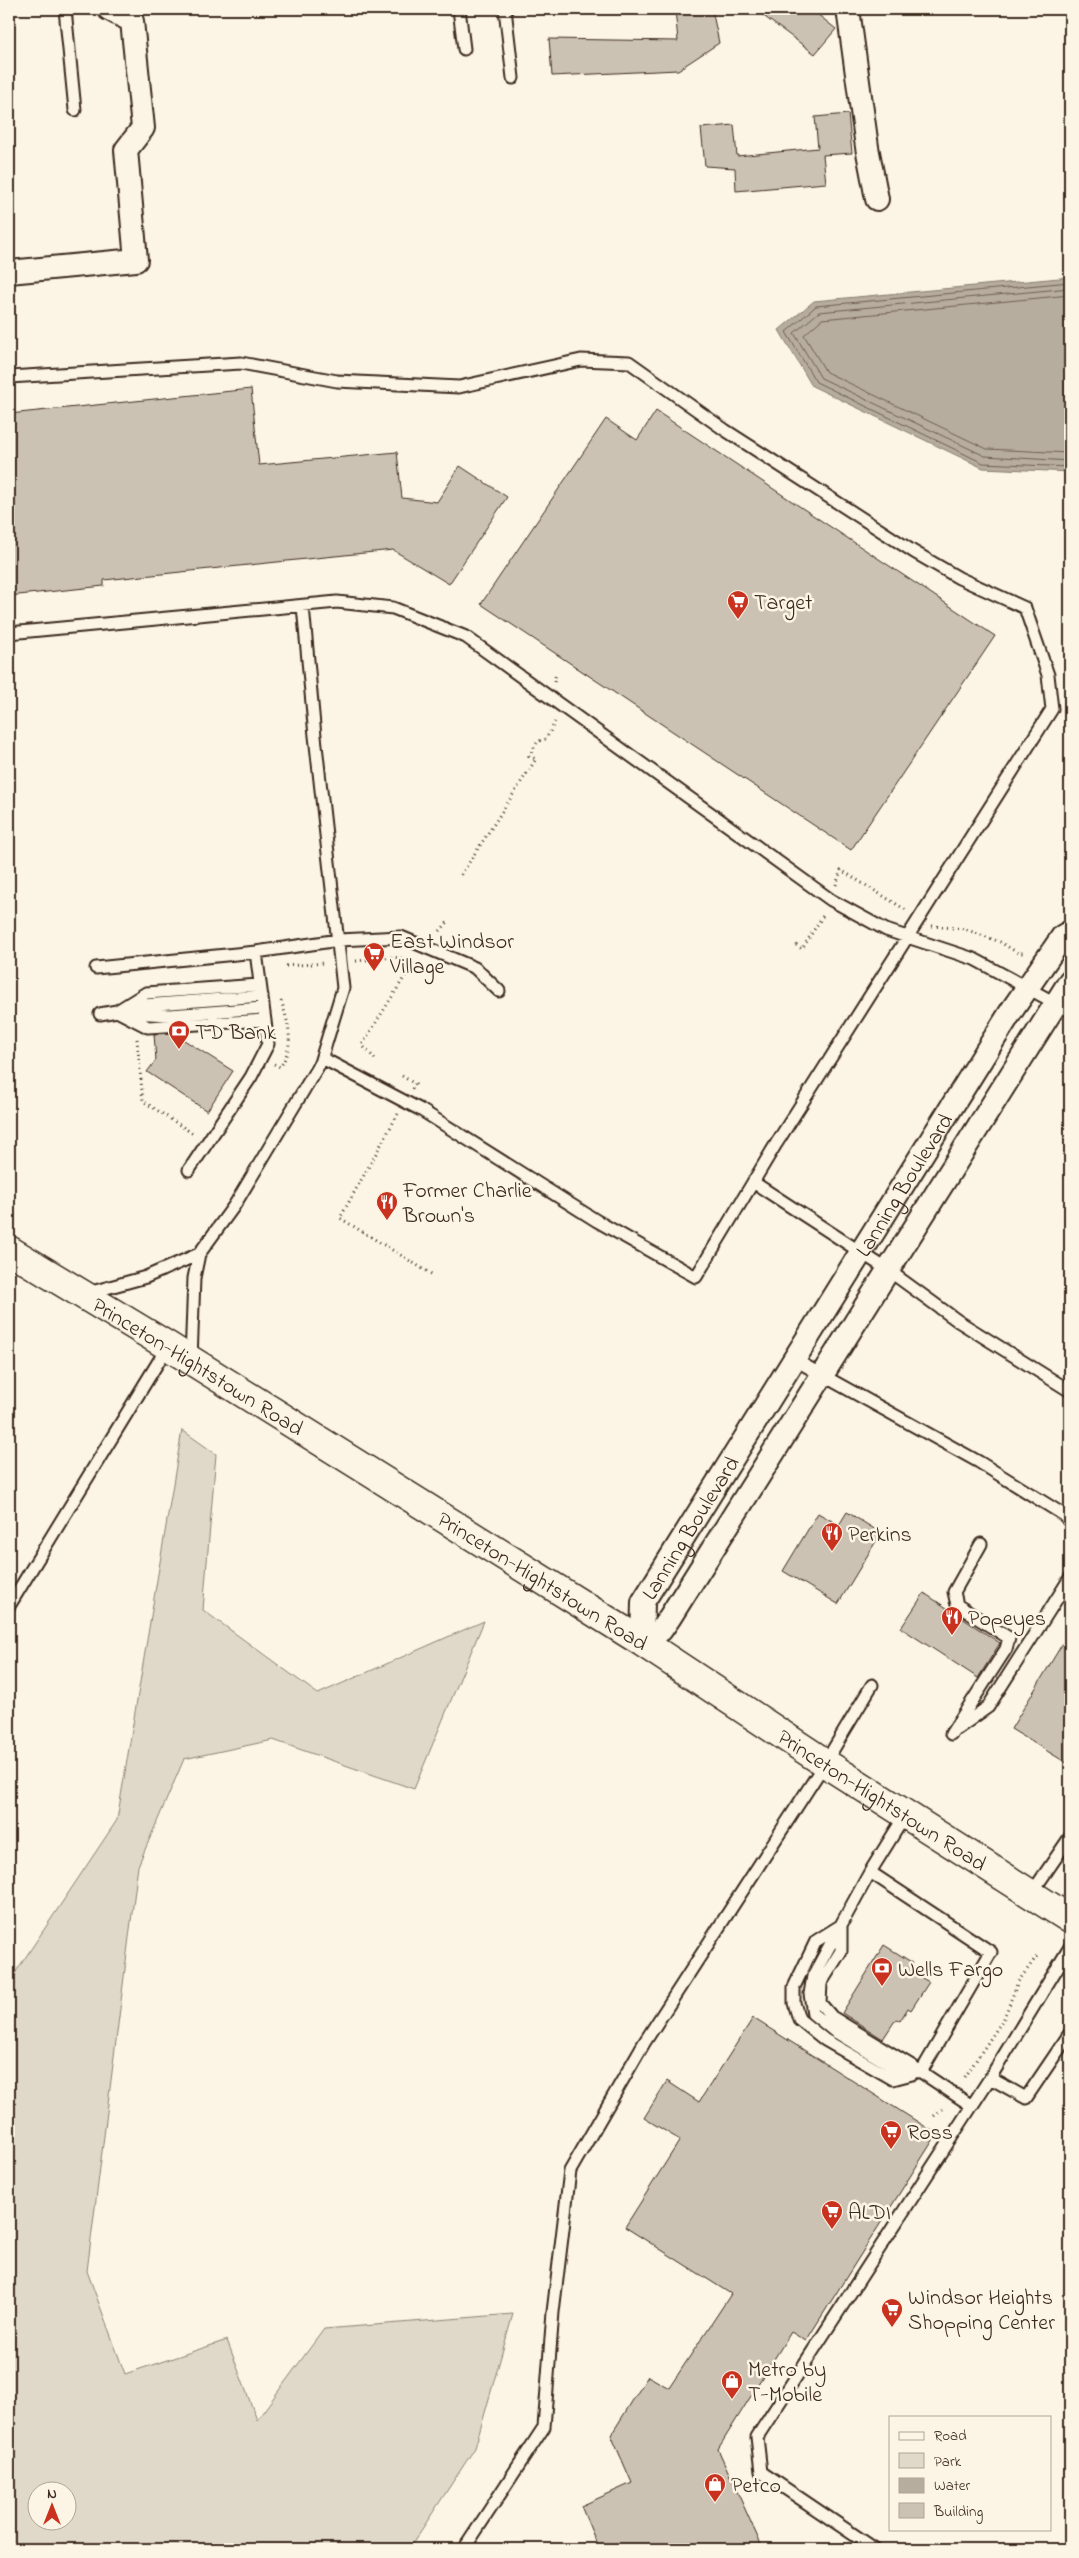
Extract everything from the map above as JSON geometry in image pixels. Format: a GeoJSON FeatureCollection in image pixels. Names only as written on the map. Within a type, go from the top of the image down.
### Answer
{"type":"FeatureCollection","features":[{"type":"Feature","properties":{"kind":"main road","name":"Princeton-Hightstown Road"},"geometry":{"type":"LineString","coordinates":[[9,1250],[180,1353],[642,1642],[825,1763],[1070,1920]]}},
{"type":"Feature","properties":{"kind":"street"},"geometry":{"type":"LineString","coordinates":[[9,272],[136,260],[126,150],[144,128],[132,21],[109,9]]}},
{"type":"Feature","properties":{"kind":"street"},"geometry":{"type":"LineString","coordinates":[[848,9],[867,146],[877,199]]}},
{"type":"Feature","properties":{"kind":"street","name":"Lanning Boulevard"},"geometry":{"type":"LineString","coordinates":[[642,1642],[643,1602],[862,1254],[1012,1010],[1029,989],[1063,936],[1070,932]]}},
{"type":"Feature","properties":{"kind":"street","name":"Lanning Boulevard"},"geometry":{"type":"LineString","coordinates":[[642,1642],[661,1630],[670,1617],[823,1377],[888,1270],[1064,1007],[1070,981]]}},
{"type":"Feature","properties":{"kind":"lane"},"geometry":{"type":"LineString","coordinates":[[65,9],[74,110]]}},
{"type":"Feature","properties":{"kind":"lane"},"geometry":{"type":"LineString","coordinates":[[459,9],[464,49]]}},
{"type":"Feature","properties":{"kind":"lane"},"geometry":{"type":"LineString","coordinates":[[505,9],[513,78]]}},
{"type":"Feature","properties":{"kind":"lane"},"geometry":{"type":"LineString","coordinates":[[9,377],[241,363],[337,381],[459,387],[581,360],[629,362],[725,430],[914,552],[959,578],[1026,608],[1048,675],[1052,709],[753,1182],[696,1277],[597,1221],[405,1102],[322,1058]]}},
{"type":"Feature","properties":{"kind":"lane"},"geometry":{"type":"LineString","coordinates":[[9,633],[337,602],[393,608],[466,637],[830,900],[886,930],[974,959],[1064,1007]]}},
{"type":"Feature","properties":{"kind":"lane"},"geometry":{"type":"LineString","coordinates":[[9,1606],[180,1353],[199,1254],[234,1206],[322,1058],[343,988],[315,736],[303,606]]}},
{"type":"Feature","properties":{"kind":"lane"},"geometry":{"type":"LineString","coordinates":[[96,968],[256,952],[339,940],[401,937],[475,968],[499,991]]}},
{"type":"Feature","properties":{"kind":"lane"},"geometry":{"type":"LineString","coordinates":[[189,1170],[252,1077],[268,1044],[256,952]]}},
{"type":"Feature","properties":{"kind":"lane"},"geometry":{"type":"LineString","coordinates":[[117,1011],[146,992],[259,985]]}},
{"type":"Feature","properties":{"kind":"lane"},"geometry":{"type":"LineString","coordinates":[[100,1014],[117,1011],[146,1015],[170,1015],[262,1002]]}},
{"type":"Feature","properties":{"kind":"lane"},"geometry":{"type":"LineString","coordinates":[[117,1011],[148,1027],[265,1020]]}},
{"type":"Feature","properties":{"kind":"lane"},"geometry":{"type":"LineString","coordinates":[[753,1182],[888,1270],[958,1321],[1070,1392]]}},
{"type":"Feature","properties":{"kind":"lane"},"geometry":{"type":"LineString","coordinates":[[84,1294],[146,1277],[199,1254]]}},
{"type":"Feature","properties":{"kind":"lane"},"geometry":{"type":"LineString","coordinates":[[795,1360],[979,1462],[1064,1516],[1070,1522]]}},
{"type":"Feature","properties":{"kind":"lane"},"geometry":{"type":"LineString","coordinates":[[981,1544],[954,1592],[957,1605],[1008,1638],[1006,1649],[951,1734],[988,1707],[1070,1578]]}},
{"type":"Feature","properties":{"kind":"lane"},"geometry":{"type":"LineString","coordinates":[[464,2549],[544,2427],[553,2312],[570,2171],[649,2035],[825,1763],[872,1685]]}},
{"type":"Feature","properties":{"kind":"lane"},"geometry":{"type":"LineString","coordinates":[[906,1814],[870,1872],[813,1976],[810,1994],[813,2014],[834,2031],[899,2070],[921,2072],[972,2106]]}},
{"type":"Feature","properties":{"kind":"lane"},"geometry":{"type":"LineString","coordinates":[[1032,1894],[1070,1836]]}},
{"type":"Feature","properties":{"kind":"lane"},"geometry":{"type":"LineString","coordinates":[[841,1925],[816,1941],[794,1987],[794,2003],[799,2019],[824,2040],[893,2080],[921,2072],[991,1952],[870,1872]]}},
{"type":"Feature","properties":{"kind":"lane"},"geometry":{"type":"LineString","coordinates":[[875,2549],[761,2472],[757,2438],[990,2078],[1070,1947]]}},
{"type":"Feature","properties":{"kind":"lane"},"geometry":{"type":"LineString","coordinates":[[990,2078],[1026,2098],[1070,2033]]}},
{"type":"Feature","properties":{"kind":"path"},"geometry":{"type":"LineString","coordinates":[[461,875],[536,759],[530,756],[538,741],[546,739],[556,723],[546,716],[556,673]]}},
{"type":"Feature","properties":{"kind":"path"},"geometry":{"type":"LineString","coordinates":[[440,932],[449,922]]}},
{"type":"Feature","properties":{"kind":"path"},"geometry":{"type":"LineString","coordinates":[[375,1059],[362,1045],[415,960],[420,960]]}},
{"type":"Feature","properties":{"kind":"path"},"geometry":{"type":"LineString","coordinates":[[402,1076],[416,1084],[340,1218],[433,1275]]}},
{"type":"Feature","properties":{"kind":"path"},"geometry":{"type":"LineString","coordinates":[[965,2077],[1004,2018],[1018,1982],[1038,1956]]}},
{"type":"Feature","properties":{"kind":"path"},"geometry":{"type":"LineString","coordinates":[[934,2116],[942,2109]]}},
{"type":"Feature","properties":{"kind":"green space"},"geometry":{"type":"Polygon","coordinates":[[[182,1430],[216,1454],[203,1610],[318,1694],[484,1621],[414,1789],[273,1740],[184,1759],[138,1866],[87,2271],[125,2374],[227,2340],[257,2420],[324,2329],[513,2314],[475,2448],[409,2549],[9,2549],[9,1982],[117,1820],[182,1430]]]}},
{"type":"Feature","properties":{"kind":"water"},"geometry":{"type":"Polygon","coordinates":[[[1070,277],[1070,472],[983,468],[812,386],[779,330],[814,301],[1070,277]]]}},
{"type":"Feature","properties":{"kind":"building"},"geometry":{"type":"Polygon","coordinates":[[[675,9],[712,9],[719,43],[678,70],[552,76],[549,39],[678,41],[675,9]]]}},
{"type":"Feature","properties":{"kind":"building"},"geometry":{"type":"Polygon","coordinates":[[[754,9],[811,9],[836,29],[815,54],[754,9]]]}},
{"type":"Feature","properties":{"kind":"building"},"geometry":{"type":"Polygon","coordinates":[[[848,114],[852,153],[823,155],[826,183],[736,191],[735,168],[705,166],[701,128],[734,125],[737,156],[818,148],[815,117],[848,114]]]}},
{"type":"Feature","properties":{"kind":"building"},"geometry":{"type":"Polygon","coordinates":[[[251,389],[259,465],[397,452],[402,498],[437,502],[460,466],[507,497],[449,584],[393,550],[104,580],[104,586],[9,596],[9,414],[251,389]]]}},
{"type":"Feature","properties":{"kind":"building","name":"Target"},"geometry":{"type":"Polygon","coordinates":[[[656,411],[995,636],[851,850],[481,604],[606,419],[637,440],[656,411]]]}},
{"type":"Feature","properties":{"kind":"building","name":"TD Bank"},"geometry":{"type":"Polygon","coordinates":[[[173,1033],[233,1071],[207,1111],[147,1072],[156,1060],[154,1034],[173,1033]]]}},
{"type":"Feature","properties":{"kind":"building","name":"Perkins"},"geometry":{"type":"Polygon","coordinates":[[[847,1512],[881,1533],[838,1604],[783,1571],[818,1513],[839,1525],[847,1512]]]}},
{"type":"Feature","properties":{"kind":"building","name":"Popeyes"},"geometry":{"type":"Polygon","coordinates":[[[924,1593],[1000,1643],[978,1678],[901,1628],[924,1593]]]}},
{"type":"Feature","properties":{"kind":"building"},"geometry":{"type":"Polygon","coordinates":[[[1070,1631],[1070,1765],[1011,1729],[1070,1631]]]}},
{"type":"Feature","properties":{"kind":"building"},"geometry":{"type":"Polygon","coordinates":[[[884,1945],[913,1963],[910,1967],[919,1972],[917,1975],[929,1982],[911,2010],[908,2008],[900,2021],[896,2019],[883,2039],[842,2013],[884,1945]]]}},
{"type":"Feature","properties":{"kind":"building"},"geometry":{"type":"Polygon","coordinates":[[[753,2018],[937,2134],[806,2341],[791,2332],[718,2449],[763,2549],[599,2549],[581,2506],[632,2483],[611,2435],[648,2376],[669,2388],[731,2294],[625,2227],[680,2140],[644,2118],[667,2081],[699,2102],[753,2018]]]}},
{"type":"Feature","properties":{"kind":"place","name":"Target"},"geometry":{"type":"Point","coordinates":[738,620]}},
{"type":"Feature","properties":{"kind":"place","name":"East Windsor Village"},"geometry":{"type":"Point","coordinates":[374,972]}},
{"type":"Feature","properties":{"kind":"place","name":"TD Bank"},"geometry":{"type":"Point","coordinates":[179,1050]}},
{"type":"Feature","properties":{"kind":"place","name":"Former Charlie Brown's"},"geometry":{"type":"Point","coordinates":[387,1221]}},
{"type":"Feature","properties":{"kind":"place","name":"Perkins"},"geometry":{"type":"Point","coordinates":[832,1552]}},
{"type":"Feature","properties":{"kind":"place","name":"Popeyes"},"geometry":{"type":"Point","coordinates":[952,1636]}},
{"type":"Feature","properties":{"kind":"place","name":"Wells Fargo"},"geometry":{"type":"Point","coordinates":[882,1987]}},
{"type":"Feature","properties":{"kind":"place","name":"Ross"},"geometry":{"type":"Point","coordinates":[891,2150]}},
{"type":"Feature","properties":{"kind":"place","name":"ALDI"},"geometry":{"type":"Point","coordinates":[832,2230]}},
{"type":"Feature","properties":{"kind":"place","name":"Windsor Heights Shopping Center"},"geometry":{"type":"Point","coordinates":[892,2328]}},
{"type":"Feature","properties":{"kind":"place","name":"Metro by T-Mobile"},"geometry":{"type":"Point","coordinates":[732,2400]}},
{"type":"Feature","properties":{"kind":"place","name":"Petco"},"geometry":{"type":"Point","coordinates":[715,2503]}}]}
